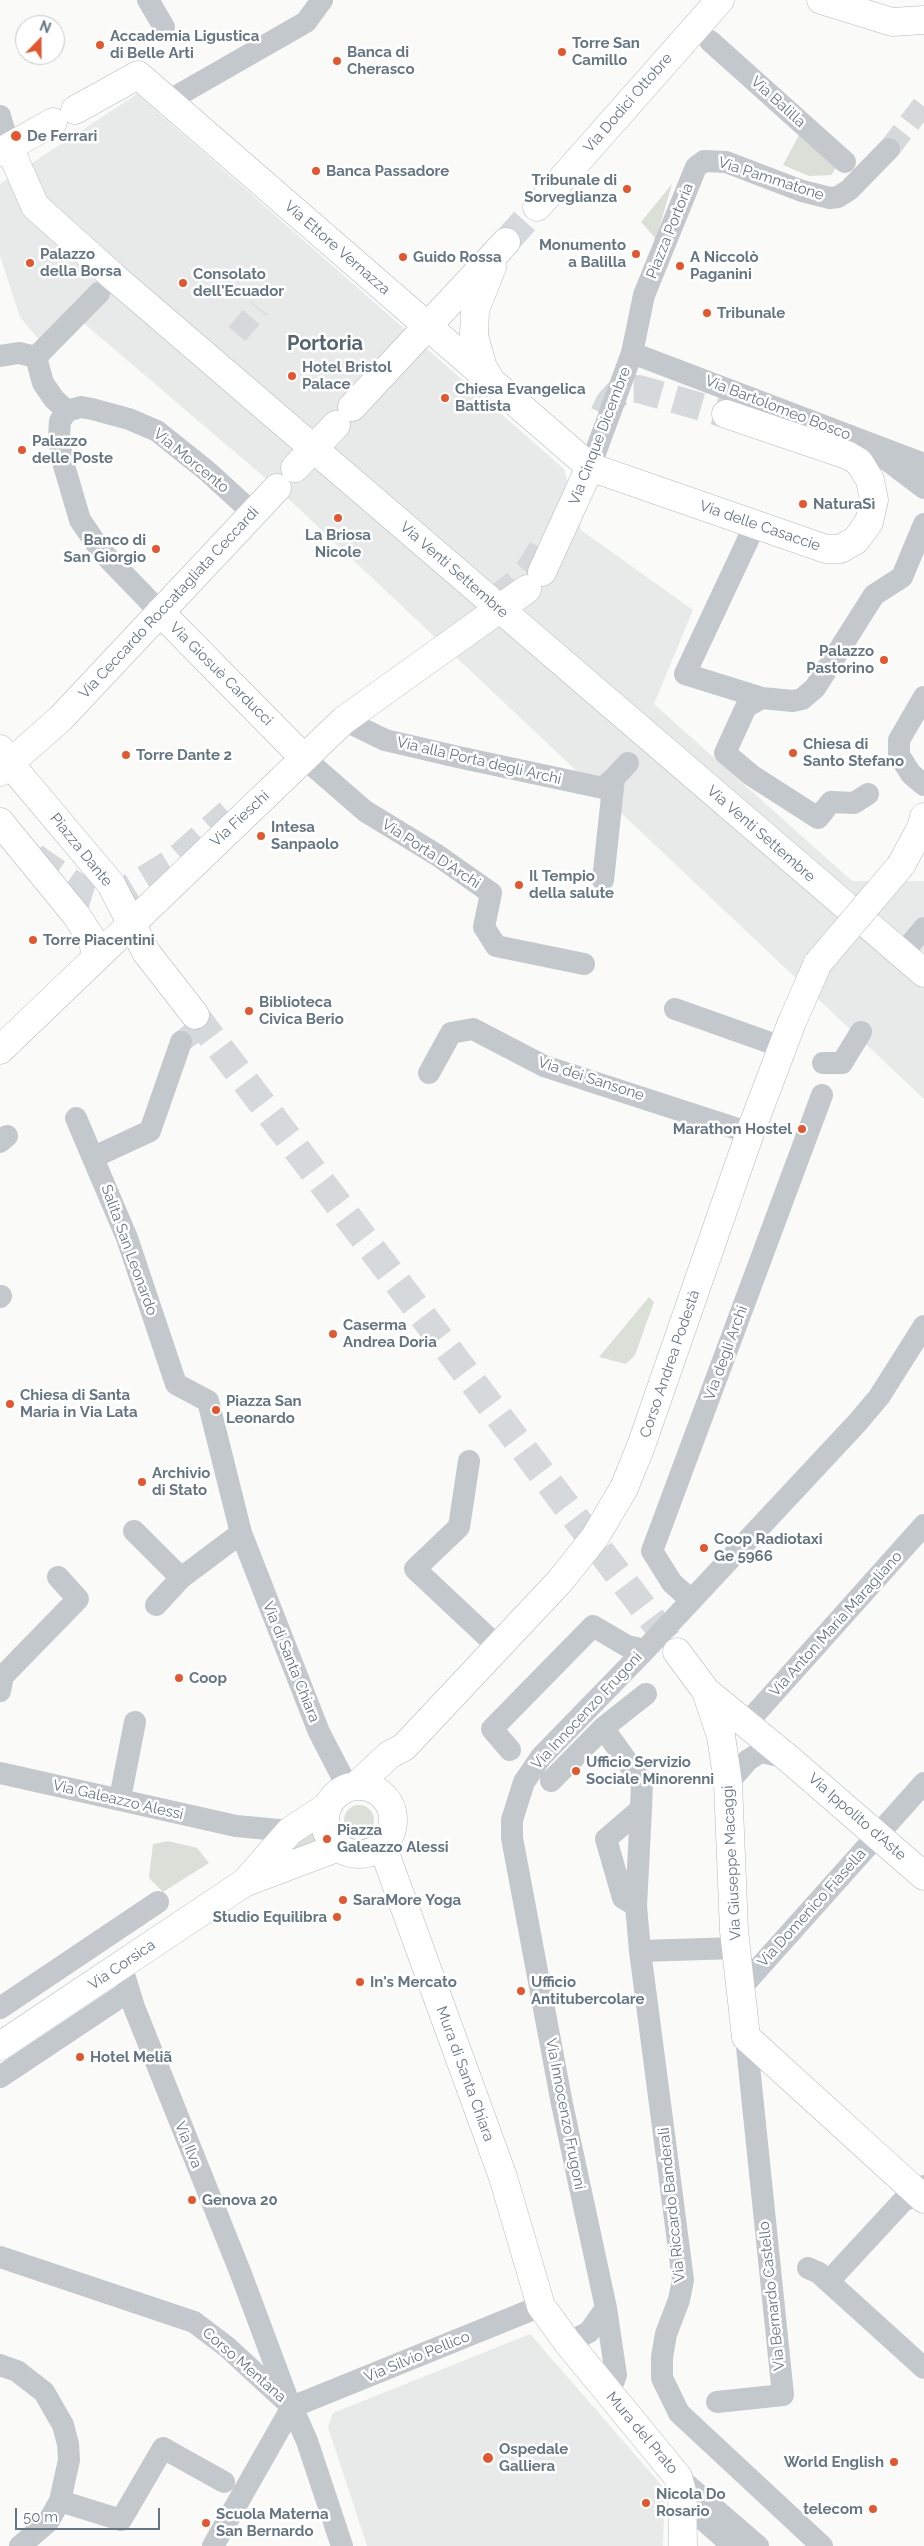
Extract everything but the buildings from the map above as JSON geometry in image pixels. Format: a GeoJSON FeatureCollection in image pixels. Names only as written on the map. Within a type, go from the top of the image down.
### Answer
{"type":"FeatureCollection","features":[{"type":"Feature","properties":{"kind":"street"},"geometry":{"type":"LineString","coordinates":[[148,0],[164,26]]}},
{"type":"Feature","properties":{"kind":"street"},"geometry":{"type":"LineString","coordinates":[[168,101],[306,22],[322,0]]}},
{"type":"Feature","properties":{"kind":"street","name":"Via Dodici Ottobre"},"geometry":{"type":"LineString","coordinates":[[537,206],[720,0]]}},
{"type":"Feature","properties":{"kind":"street"},"geometry":{"type":"LineString","coordinates":[[821,0],[892,22],[924,20]]}},
{"type":"Feature","properties":{"kind":"street","name":"Via Balilla"},"geometry":{"type":"LineString","coordinates":[[710,41],[846,162]]}},
{"type":"Feature","properties":{"kind":"street","name":"Via Ettore Vernazza"},"geometry":{"type":"LineString","coordinates":[[4,150],[138,75],[590,467]]}},
{"type":"Feature","properties":{"kind":"street"},"geometry":{"type":"LineString","coordinates":[[0,116],[4,150]]}},
{"type":"Feature","properties":{"kind":"street","name":"Via Pammatone"},"geometry":{"type":"LineString","coordinates":[[696,167],[704,161],[726,162],[802,191],[830,198],[838,197],[849,190],[889,149]]}},
{"type":"Feature","properties":{"kind":"street","name":"Via Venti Settembre"},"geometry":{"type":"LineString","coordinates":[[4,150],[35,206],[139,299],[314,447],[499,610],[924,973]]}},
{"type":"Feature","properties":{"kind":"street","name":"Piazza Portoria"},"geometry":{"type":"LineString","coordinates":[[644,295],[696,167]]}},
{"type":"Feature","properties":{"kind":"street","name":"Via Ceccardo Roccatagliata Ceccardi"},"geometry":{"type":"LineString","coordinates":[[61,718],[503,246],[475,310],[474,336],[483,368],[492,382]]}},
{"type":"Feature","properties":{"kind":"street"},"geometry":{"type":"LineString","coordinates":[[36,357],[99,293]]}},
{"type":"Feature","properties":{"kind":"street","name":"Via Cinque Dicembre"},"geometry":{"type":"LineString","coordinates":[[499,610],[534,581],[590,467],[632,353],[644,295]]}},
{"type":"Feature","properties":{"kind":"street"},"geometry":{"type":"LineString","coordinates":[[0,356],[19,352],[36,357]]}},
{"type":"Feature","properties":{"kind":"street","name":"Via Bartolomeo Bosco"},"geometry":{"type":"LineString","coordinates":[[632,353],[867,449],[924,464]]}},
{"type":"Feature","properties":{"kind":"street"},"geometry":{"type":"LineString","coordinates":[[36,357],[43,383],[54,399],[68,412]]}},
{"type":"Feature","properties":{"kind":"street","name":"Via Morcento"},"geometry":{"type":"LineString","coordinates":[[68,412],[81,407],[92,409],[129,419],[157,431],[207,471],[253,513]]}},
{"type":"Feature","properties":{"kind":"street","name":"Via Giosuè Carducci"},"geometry":{"type":"LineString","coordinates":[[68,412],[60,421],[59,437],[62,462],[80,520],[102,552],[304,758]]}},
{"type":"Feature","properties":{"kind":"street","name":"Via delle Casaccie"},"geometry":{"type":"LineString","coordinates":[[590,467],[826,549],[840,549],[856,540],[869,522],[872,512],[874,490],[862,466],[867,449],[726,414]]}},
{"type":"Feature","properties":{"kind":"street"},"geometry":{"type":"LineString","coordinates":[[867,449],[883,457],[924,488]]}},
{"type":"Feature","properties":{"kind":"street"},"geometry":{"type":"LineString","coordinates":[[755,525],[685,674],[762,698],[793,701],[802,699],[815,688],[871,599],[904,574],[924,524]]}},
{"type":"Feature","properties":{"kind":"street","name":"Via Fieschi"},"geometry":{"type":"LineString","coordinates":[[0,1050],[130,922],[344,720],[499,610]]}},
{"type":"Feature","properties":{"kind":"street"},"geometry":{"type":"LineString","coordinates":[[762,698],[746,707],[725,753],[751,775],[818,818],[831,802],[854,803],[868,794]]}},
{"type":"Feature","properties":{"kind":"street"},"geometry":{"type":"LineString","coordinates":[[924,698],[899,740],[899,755],[911,774],[924,785]]}},
{"type":"Feature","properties":{"kind":"street","name":"Piazza Dante"},"geometry":{"type":"LineString","coordinates":[[61,718],[3,761],[111,884],[146,952],[195,1015]]}},
{"type":"Feature","properties":{"kind":"street","name":"Via alla Porta degli Archi"},"geometry":{"type":"LineString","coordinates":[[344,720],[385,740],[603,788],[621,770],[603,880]]}},
{"type":"Feature","properties":{"kind":"street","name":"Via Porta D'Archi"},"geometry":{"type":"LineString","coordinates":[[304,758],[365,811],[437,855],[491,893],[484,927],[496,946],[584,964]]}},
{"type":"Feature","properties":{"kind":"street","name":"Corso Andrea Podestà"},"geometry":{"type":"LineString","coordinates":[[352,1787],[389,1756],[401,1749],[560,1581],[595,1537],[624,1488],[641,1446],[750,1133],[782,1047],[818,963],[901,865],[921,828],[924,817]]}},
{"type":"Feature","properties":{"kind":"street"},"geometry":{"type":"LineString","coordinates":[[0,822],[94,940],[96,957]]}},
{"type":"Feature","properties":{"kind":"street"},"geometry":{"type":"LineString","coordinates":[[902,954],[924,928]]}},
{"type":"Feature","properties":{"kind":"street"},"geometry":{"type":"LineString","coordinates":[[675,1009],[782,1047]]}},
{"type":"Feature","properties":{"kind":"street","name":"Via dei Sansone"},"geometry":{"type":"LineString","coordinates":[[428,1073],[450,1033],[473,1029],[544,1066],[750,1133]]}},
{"type":"Feature","properties":{"kind":"street"},"geometry":{"type":"LineString","coordinates":[[824,1063],[842,1063],[861,1032]]}},
{"type":"Feature","properties":{"kind":"street"},"geometry":{"type":"LineString","coordinates":[[94,1157],[150,1131],[181,1042]]}},
{"type":"Feature","properties":{"kind":"street","name":"Via degli Archi"},"geometry":{"type":"LineString","coordinates":[[691,1600],[672,1583],[652,1551],[822,1095]]}},
{"type":"Feature","properties":{"kind":"street","name":"Salita San Leonardo"},"geometry":{"type":"LineString","coordinates":[[76,1118],[127,1238],[176,1384]]}},
{"type":"Feature","properties":{"kind":"street","name":"Via Innocenzo Frugoni"},"geometry":{"type":"LineString","coordinates":[[609,2393],[616,2375],[606,2308],[562,2104],[512,1838],[512,1820],[524,1782],[540,1757],[645,1650],[858,1423],[879,1397],[924,1326]]}},
{"type":"Feature","properties":{"kind":"street","name":"Via di Santa Chiara"},"geometry":{"type":"LineString","coordinates":[[176,1384],[208,1401],[241,1533],[319,1732],[352,1787]]}},
{"type":"Feature","properties":{"kind":"street"},"geometry":{"type":"LineString","coordinates":[[469,1461],[459,1527],[415,1569],[497,1646]]}},
{"type":"Feature","properties":{"kind":"street"},"geometry":{"type":"LineString","coordinates":[[134,1531],[182,1578]]}},
{"type":"Feature","properties":{"kind":"street"},"geometry":{"type":"LineString","coordinates":[[156,1605],[182,1578],[241,1533]]}},
{"type":"Feature","properties":{"kind":"street","name":"Via Anton Maria Maragliano"},"geometry":{"type":"LineString","coordinates":[[747,1724],[919,1540]]}},
{"type":"Feature","properties":{"kind":"street"},"geometry":{"type":"LineString","coordinates":[[0,1691],[3,1676],[78,1599],[58,1577]]}},
{"type":"Feature","properties":{"kind":"street"},"geometry":{"type":"LineString","coordinates":[[510,1750],[492,1729],[593,1626],[627,1646],[645,1650]]}},
{"type":"Feature","properties":{"kind":"street","name":"Via Ippolito d'Aste"},"geometry":{"type":"LineString","coordinates":[[677,1652],[706,1691],[789,1758],[924,1876]]}},
{"type":"Feature","properties":{"kind":"street","name":"Via Giuseppe Macaggi"},"geometry":{"type":"LineString","coordinates":[[706,1691],[721,1736],[728,1783],[736,1948],[754,2131]]}},
{"type":"Feature","properties":{"kind":"street"},"geometry":{"type":"LineString","coordinates":[[550,1781],[603,1728],[646,1694]]}},
{"type":"Feature","properties":{"kind":"street","name":"Via Galeazzo Alessi"},"geometry":{"type":"LineString","coordinates":[[122,1788],[135,1722]]}},
{"type":"Feature","properties":{"kind":"street","name":"Via Riccardo Banderali"},"geometry":{"type":"LineString","coordinates":[[603,1728],[642,1782],[636,1906],[640,1952],[683,2280],[679,2300],[666,2334],[662,2357],[662,2378],[679,2413],[822,2546]]}},
{"type":"Feature","properties":{"kind":"street","name":"Corso Andrea Podestà"},"geometry":{"type":"LineString","coordinates":[[389,1802],[392,1772],[401,1749]]}},
{"type":"Feature","properties":{"kind":"street","name":"Via Ippolito d'Aste"},"geometry":{"type":"LineString","coordinates":[[728,1783],[748,1760],[761,1752],[789,1758]]}},
{"type":"Feature","properties":{"kind":"street","name":"Via Galeazzo Alessi"},"geometry":{"type":"LineString","coordinates":[[0,1773],[236,1826],[290,1831]]}},
{"type":"Feature","properties":{"kind":"street","name":"Via Domenico Fiasella"},"geometry":{"type":"LineString","coordinates":[[740,1989],[924,1783]]}},
{"type":"Feature","properties":{"kind":"street"},"geometry":{"type":"LineString","coordinates":[[244,1883],[290,1831],[328,1806],[336,1795],[352,1787],[369,1787],[380,1793],[389,1802],[394,1820],[388,1838],[372,1852],[361,1854],[349,1853],[331,1839],[326,1829],[325,1817],[328,1806]]}},
{"type":"Feature","properties":{"kind":"street"},"geometry":{"type":"LineString","coordinates":[[636,1906],[622,1898],[606,1839],[641,1809]]}},
{"type":"Feature","properties":{"kind":"street","name":"Mura di Santa Chiara"},"geometry":{"type":"LineString","coordinates":[[382,1845],[503,2177],[541,2306]]}},
{"type":"Feature","properties":{"kind":"street"},"geometry":{"type":"LineString","coordinates":[[244,1883],[339,1847]]}},
{"type":"Feature","properties":{"kind":"street","name":"Via Corsica"},"geometry":{"type":"LineString","coordinates":[[0,2046],[244,1883]]}},
{"type":"Feature","properties":{"kind":"street"},"geometry":{"type":"LineString","coordinates":[[0,2008],[158,1902]]}},
{"type":"Feature","properties":{"kind":"street"},"geometry":{"type":"LineString","coordinates":[[640,1952],[736,1948]]}},
{"type":"Feature","properties":{"kind":"street","name":"Via Ilva"},"geometry":{"type":"LineString","coordinates":[[121,1965],[129,1991],[292,2408]]}},
{"type":"Feature","properties":{"kind":"street","name":"Via Corsica"},"geometry":{"type":"LineString","coordinates":[[0,2077],[129,1991]]}},
{"type":"Feature","properties":{"kind":"street"},"geometry":{"type":"LineString","coordinates":[[746,2037],[922,2193],[902,2201],[828,2281]]}},
{"type":"Feature","properties":{"kind":"street"},"geometry":{"type":"LineString","coordinates":[[752,2102],[761,2085],[769,2078],[779,2076],[793,2080]]}},
{"type":"Feature","properties":{"kind":"street","name":"Via Bernardo Castello"},"geometry":{"type":"LineString","coordinates":[[717,2402],[783,2395],[754,2131]]}},
{"type":"Feature","properties":{"kind":"street","name":"Corso Mentana"},"geometry":{"type":"LineString","coordinates":[[0,2257],[194,2322],[239,2359],[292,2408],[307,2441],[342,2546]]}},
{"type":"Feature","properties":{"kind":"street"},"geometry":{"type":"LineString","coordinates":[[808,2268],[819,2273],[924,2368]]}},
{"type":"Feature","properties":{"kind":"street","name":"Mura del Prato"},"geometry":{"type":"LineString","coordinates":[[541,2306],[568,2343],[609,2393],[680,2489],[758,2546]]}},
{"type":"Feature","properties":{"kind":"street","name":"Via Silvio Pellico"},"geometry":{"type":"LineString","coordinates":[[292,2408],[541,2306]]}},
{"type":"Feature","properties":{"kind":"street"},"geometry":{"type":"LineString","coordinates":[[568,2343],[589,2332],[606,2308]]}},
{"type":"Feature","properties":{"kind":"street"},"geometry":{"type":"LineString","coordinates":[[239,2359],[250,2348],[260,2324]]}},
{"type":"Feature","properties":{"kind":"street"},"geometry":{"type":"LineString","coordinates":[[0,2365],[17,2371],[44,2392],[63,2425],[68,2444],[69,2460],[60,2501],[48,2522],[20,2546]]}},
{"type":"Feature","properties":{"kind":"street"},"geometry":{"type":"LineString","coordinates":[[213,2546],[292,2408]]}},
{"type":"Feature","properties":{"kind":"street"},"geometry":{"type":"LineString","coordinates":[[60,2501],[121,2520],[163,2448],[224,2482]]}},
{"type":"Feature","properties":{"kind":"street"},"geometry":{"type":"LineString","coordinates":[[680,2489],[683,2546]]}},
{"type":"Feature","properties":{"kind":"street"},"geometry":{"type":"LineString","coordinates":[[680,2489],[733,2546]]}},
{"type":"Feature","properties":{"kind":"shaded area"},"geometry":{"type":"Polygon","coordinates":[[[137,94],[564,469],[581,530],[693,610],[654,704],[852,881],[924,881],[924,1099],[277,488],[73,314],[43,344],[20,317],[0,256],[0,184],[137,94]]]}},
{"type":"Feature","properties":{"kind":"shaded area"},"geometry":{"type":"Polygon","coordinates":[[[799,135],[836,168],[831,175],[809,176],[783,165],[799,135]]]}},
{"type":"Feature","properties":{"kind":"shaded area"},"geometry":{"type":"Polygon","coordinates":[[[672,184],[656,239],[641,222],[672,184]]]}},
{"type":"Feature","properties":{"kind":"shaded area"},"geometry":{"type":"Polygon","coordinates":[[[649,1297],[654,1302],[635,1355],[626,1364],[599,1357],[649,1297]]]}},
{"type":"Feature","properties":{"kind":"shaded area"},"geometry":{"type":"Polygon","coordinates":[[[359,1805],[370,1809],[374,1820],[370,1831],[359,1835],[348,1831],[344,1820],[348,1809],[359,1805]]]}},
{"type":"Feature","properties":{"kind":"shaded area"},"geometry":{"type":"Polygon","coordinates":[[[314,1831],[318,1846],[276,1857],[314,1831]]]}},
{"type":"Feature","properties":{"kind":"shaded area"},"geometry":{"type":"Polygon","coordinates":[[[168,1841],[197,1848],[209,1863],[163,1892],[149,1878],[153,1844],[168,1841]]]}},
{"type":"Feature","properties":{"kind":"shaded area","name":"Ospedale Galliera"},"geometry":{"type":"Polygon","coordinates":[[[530,2334],[665,2489],[663,2546],[367,2546],[328,2427],[333,2413],[530,2334]]]}},
{"type":"Feature","properties":{"kind":"tunnel"},"geometry":{"type":"LineString","coordinates":[[889,149],[924,104]]}},
{"type":"Feature","properties":{"kind":"tunnel"},"geometry":{"type":"LineString","coordinates":[[506,242],[537,207]]}},
{"type":"Feature","properties":{"kind":"tunnel"},"geometry":{"type":"LineString","coordinates":[[237,334],[259,308]]}},
{"type":"Feature","properties":{"kind":"tunnel"},"geometry":{"type":"LineString","coordinates":[[604,414],[609,403],[617,394],[627,389],[639,389],[726,414]]}},
{"type":"Feature","properties":{"kind":"tunnel"},"geometry":{"type":"LineString","coordinates":[[495,600],[516,584],[530,569],[548,540]]}},
{"type":"Feature","properties":{"kind":"tunnel"},"geometry":{"type":"LineString","coordinates":[[34,857],[83,891],[96,895],[120,894],[175,861],[229,813]]}},
{"type":"Feature","properties":{"kind":"tunnel"},"geometry":{"type":"LineString","coordinates":[[195,1015],[677,1652]]}},
{"type":"Feature","properties":{"kind":"tunnel"},"geometry":{"type":"LineString","coordinates":[[181,1042],[212,1018]]}},
{"type":"Feature","properties":{"kind":"place","name":"Accademia Ligustica di Belle Arti"},"geometry":{"type":"Point","coordinates":[100,45]}},
{"type":"Feature","properties":{"kind":"place","name":"Torre San Camillo"},"geometry":{"type":"Point","coordinates":[562,52]}},
{"type":"Feature","properties":{"kind":"place","name":"Banca di Cherasco"},"geometry":{"type":"Point","coordinates":[337,61]}},
{"type":"Feature","properties":{"kind":"place","name":"De Ferrari"},"geometry":{"type":"Point","coordinates":[16,136]}},
{"type":"Feature","properties":{"kind":"place","name":"Banca Passadore"},"geometry":{"type":"Point","coordinates":[316,171]}},
{"type":"Feature","properties":{"kind":"place","name":"Tribunale di Sorveglianza"},"geometry":{"type":"Point","coordinates":[627,189]}},
{"type":"Feature","properties":{"kind":"place","name":"Monumento a Balilla"},"geometry":{"type":"Point","coordinates":[636,254]}},
{"type":"Feature","properties":{"kind":"place","name":"Guido Rossa"},"geometry":{"type":"Point","coordinates":[403,257]}},
{"type":"Feature","properties":{"kind":"place","name":"Palazzo della Borsa"},"geometry":{"type":"Point","coordinates":[30,263]}},
{"type":"Feature","properties":{"kind":"place","name":"A Niccolò Paganini"},"geometry":{"type":"Point","coordinates":[680,266]}},
{"type":"Feature","properties":{"kind":"place","name":"Consolato dell'Ecuador"},"geometry":{"type":"Point","coordinates":[183,283]}},
{"type":"Feature","properties":{"kind":"place","name":"Tribunale"},"geometry":{"type":"Point","coordinates":[707,313]}},
{"type":"Feature","properties":{"kind":"place","name":"Hotel Bristol Palace"},"geometry":{"type":"Point","coordinates":[292,376]}},
{"type":"Feature","properties":{"kind":"place","name":"Chiesa Evangelica Battista"},"geometry":{"type":"Point","coordinates":[445,398]}},
{"type":"Feature","properties":{"kind":"place","name":"Palazzo delle Poste"},"geometry":{"type":"Point","coordinates":[22,450]}},
{"type":"Feature","properties":{"kind":"place","name":"NaturaSì"},"geometry":{"type":"Point","coordinates":[803,504]}},
{"type":"Feature","properties":{"kind":"place","name":"La Briosa Nicole"},"geometry":{"type":"Point","coordinates":[338,518]}},
{"type":"Feature","properties":{"kind":"place","name":"Banco di San Giorgio"},"geometry":{"type":"Point","coordinates":[156,549]}},
{"type":"Feature","properties":{"kind":"place","name":"Palazzo Pastorino"},"geometry":{"type":"Point","coordinates":[884,660]}},
{"type":"Feature","properties":{"kind":"place","name":"Chiesa di Santo Stefano"},"geometry":{"type":"Point","coordinates":[793,753]}},
{"type":"Feature","properties":{"kind":"place","name":"Torre Dante 2"},"geometry":{"type":"Point","coordinates":[126,755]}},
{"type":"Feature","properties":{"kind":"place","name":"Intesa Sanpaolo"},"geometry":{"type":"Point","coordinates":[261,836]}},
{"type":"Feature","properties":{"kind":"place","name":"Il Tempio della salute"},"geometry":{"type":"Point","coordinates":[519,885]}},
{"type":"Feature","properties":{"kind":"place","name":"Torre Piacentini"},"geometry":{"type":"Point","coordinates":[33,940]}},
{"type":"Feature","properties":{"kind":"place","name":"Biblioteca Civica Berio"},"geometry":{"type":"Point","coordinates":[249,1011]}},
{"type":"Feature","properties":{"kind":"place","name":"Marathon Hostel"},"geometry":{"type":"Point","coordinates":[802,1129]}},
{"type":"Feature","properties":{"kind":"place","name":"Caserma Andrea Doria"},"geometry":{"type":"Point","coordinates":[333,1334]}},
{"type":"Feature","properties":{"kind":"place","name":"Chiesa di Santa Maria in Via Lata"},"geometry":{"type":"Point","coordinates":[10,1404]}},
{"type":"Feature","properties":{"kind":"place","name":"Piazza San Leonardo"},"geometry":{"type":"Point","coordinates":[216,1410]}},
{"type":"Feature","properties":{"kind":"place","name":"Archivio di Stato"},"geometry":{"type":"Point","coordinates":[142,1482]}},
{"type":"Feature","properties":{"kind":"place","name":"Coop Radiotaxi Ge 5966"},"geometry":{"type":"Point","coordinates":[704,1548]}},
{"type":"Feature","properties":{"kind":"place","name":"Coop"},"geometry":{"type":"Point","coordinates":[179,1678]}},
{"type":"Feature","properties":{"kind":"place","name":"Ufficio Servizio Sociale Minorenni"},"geometry":{"type":"Point","coordinates":[576,1771]}},
{"type":"Feature","properties":{"kind":"place","name":"Piazza Galeazzo Alessi"},"geometry":{"type":"Point","coordinates":[327,1839]}},
{"type":"Feature","properties":{"kind":"place","name":"SaraMore Yoga"},"geometry":{"type":"Point","coordinates":[343,1900]}},
{"type":"Feature","properties":{"kind":"place","name":"Studio Equilibra"},"geometry":{"type":"Point","coordinates":[337,1917]}},
{"type":"Feature","properties":{"kind":"place","name":"In's Mercato"},"geometry":{"type":"Point","coordinates":[360,1982]}},
{"type":"Feature","properties":{"kind":"place","name":"Ufficio Antitubercolare"},"geometry":{"type":"Point","coordinates":[521,1991]}},
{"type":"Feature","properties":{"kind":"place","name":"Hotel Meliã"},"geometry":{"type":"Point","coordinates":[80,2057]}},
{"type":"Feature","properties":{"kind":"place","name":"Genova 20"},"geometry":{"type":"Point","coordinates":[192,2200]}},
{"type":"Feature","properties":{"kind":"place","name":"Ospedale Galliera"},"geometry":{"type":"Point","coordinates":[488,2458]}},
{"type":"Feature","properties":{"kind":"place","name":"World English"},"geometry":{"type":"Point","coordinates":[894,2462]}},
{"type":"Feature","properties":{"kind":"place","name":"Nicola Do Rosario"},"geometry":{"type":"Point","coordinates":[646,2503]}},
{"type":"Feature","properties":{"kind":"place","name":"telecom"},"geometry":{"type":"Point","coordinates":[873,2509]}},
{"type":"Feature","properties":{"kind":"place","name":"Scuola Materna San Bernardo"},"geometry":{"type":"Point","coordinates":[206,2523]}},
{"type":"Feature","properties":{"kind":"district","name":"Portoria"},"geometry":{"type":"Point","coordinates":[325,344]}}]}
